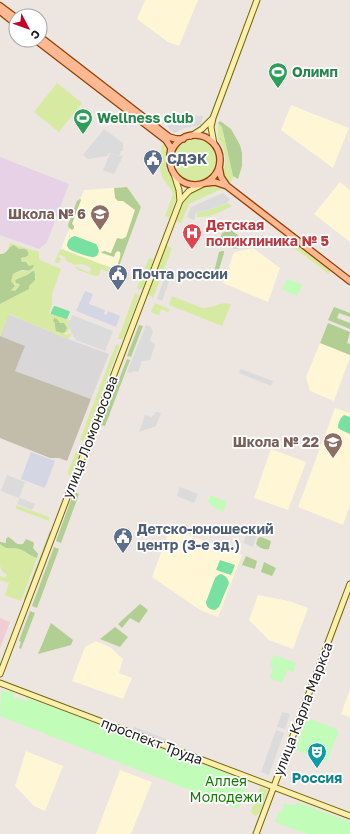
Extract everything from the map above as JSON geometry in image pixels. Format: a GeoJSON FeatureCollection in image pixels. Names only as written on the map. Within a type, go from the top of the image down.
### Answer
{"type":"FeatureCollection","features":[{"type":"Feature","properties":{"kind":"main road"},"geometry":{"type":"LineString","coordinates":[[0,11],[8,18]]}},
{"type":"Feature","properties":{"kind":"main road"},"geometry":{"type":"LineString","coordinates":[[48,46],[152,126],[169,137],[183,139]]}},
{"type":"Feature","properties":{"kind":"main road"},"geometry":{"type":"LineString","coordinates":[[152,126],[169,144],[171,148],[170,165],[174,174],[180,180],[186,184],[193,185],[215,182],[227,186]]}},
{"type":"Feature","properties":{"kind":"main road"},"geometry":{"type":"LineString","coordinates":[[170,155],[174,146],[183,139],[191,136],[198,136],[209,140],[214,144],[218,152],[221,177],[227,186],[350,281]]}},
{"type":"Feature","properties":{"kind":"main road"},"geometry":{"type":"LineString","coordinates":[[203,184],[214,177],[219,167]]}},
{"type":"Feature","properties":{"kind":"street"},"geometry":{"type":"LineString","coordinates":[[214,144],[211,127],[213,118],[257,0]]}},
{"type":"Feature","properties":{"kind":"street"},"geometry":{"type":"LineString","coordinates":[[191,136],[202,129],[213,118]]}},
{"type":"Feature","properties":{"kind":"street"},"geometry":{"type":"LineString","coordinates":[[174,174],[179,190],[180,201]]}},
{"type":"Feature","properties":{"kind":"street"},"geometry":{"type":"LineString","coordinates":[[180,201],[189,191],[203,184]]}},
{"type":"Feature","properties":{"kind":"street","name":"улица Ломоносова"},"geometry":{"type":"LineString","coordinates":[[0,674],[180,201]]}},
{"type":"Feature","properties":{"kind":"street","name":"улица Карла Маркса"},"geometry":{"type":"LineString","coordinates":[[256,834],[350,584]]}},
{"type":"Feature","properties":{"kind":"street","name":"проспект Труда"},"geometry":{"type":"LineString","coordinates":[[0,683],[350,816]]}},
{"type":"Feature","properties":{"kind":"shaded area"},"geometry":{"type":"Polygon","coordinates":[[[145,0],[198,0],[179,46],[168,42],[137,19],[145,0]]]}},
{"type":"Feature","properties":{"kind":"shaded area"},"geometry":{"type":"Polygon","coordinates":[[[291,105],[349,128],[333,168],[281,130],[291,105]]]}},
{"type":"Feature","properties":{"kind":"shaded area"},"geometry":{"type":"Polygon","coordinates":[[[192,116],[203,116],[201,125],[184,128],[174,133],[167,125],[178,119],[192,116]]]}},
{"type":"Feature","properties":{"kind":"shaded area"},"geometry":{"type":"Polygon","coordinates":[[[104,129],[123,143],[123,151],[121,151],[120,155],[116,155],[123,156],[114,174],[103,170],[110,154],[115,155],[109,153],[107,156],[88,159],[83,155],[104,129]]]}},
{"type":"Feature","properties":{"kind":"shaded area"},"geometry":{"type":"Polygon","coordinates":[[[0,157],[69,184],[47,242],[39,249],[0,235],[0,157]]]}},
{"type":"Feature","properties":{"kind":"shaded area"},"geometry":{"type":"Polygon","coordinates":[[[340,182],[350,190],[350,242],[314,214],[340,182]]]}},
{"type":"Feature","properties":{"kind":"shaded area","name":"Школа № 6"},"geometry":{"type":"Polygon","coordinates":[[[127,187],[141,207],[117,270],[61,249],[84,190],[127,187]]]}},
{"type":"Feature","properties":{"kind":"shaded area"},"geometry":{"type":"Polygon","coordinates":[[[223,193],[230,199],[227,203],[205,211],[196,212],[194,220],[187,217],[191,207],[223,193]]]}},
{"type":"Feature","properties":{"kind":"shaded area"},"geometry":{"type":"Polygon","coordinates":[[[253,248],[280,268],[268,302],[223,283],[234,252],[253,248]]]}},
{"type":"Feature","properties":{"kind":"shaded area"},"geometry":{"type":"Polygon","coordinates":[[[164,279],[169,281],[162,301],[157,299],[164,279]]]}},
{"type":"Feature","properties":{"kind":"shaded area"},"geometry":{"type":"Polygon","coordinates":[[[85,291],[93,294],[89,304],[105,310],[104,314],[107,315],[108,311],[120,316],[116,327],[76,311],[85,291]]]}},
{"type":"Feature","properties":{"kind":"shaded area"},"geometry":{"type":"Polygon","coordinates":[[[8,314],[109,354],[91,399],[15,371],[25,346],[0,336],[8,314]]]}},
{"type":"Feature","properties":{"kind":"shaded area"},"geometry":{"type":"Polygon","coordinates":[[[72,315],[113,331],[105,351],[76,340],[67,325],[72,315]]]}},
{"type":"Feature","properties":{"kind":"shaded area"},"geometry":{"type":"Polygon","coordinates":[[[146,325],[150,326],[153,331],[150,341],[155,345],[150,360],[142,361],[138,372],[127,372],[146,325]]]}},
{"type":"Feature","properties":{"kind":"shaded area"},"geometry":{"type":"Polygon","coordinates":[[[327,326],[350,354],[334,401],[310,391],[306,377],[327,326]]]}},
{"type":"Feature","properties":{"kind":"shaded area"},"geometry":{"type":"Polygon","coordinates":[[[0,336],[25,346],[15,371],[91,399],[67,461],[59,458],[50,458],[0,438],[0,336]]]}},
{"type":"Feature","properties":{"kind":"shaded area"},"geometry":{"type":"Polygon","coordinates":[[[241,369],[273,381],[271,386],[239,373],[241,369]]]}},
{"type":"Feature","properties":{"kind":"shaded area","name":"Школа № 22"},"geometry":{"type":"Polygon","coordinates":[[[335,408],[350,413],[350,505],[343,525],[298,507],[335,408]]]}},
{"type":"Feature","properties":{"kind":"shaded area"},"geometry":{"type":"Polygon","coordinates":[[[156,412],[161,413],[156,426],[139,432],[145,415],[151,417],[156,412]]]}},
{"type":"Feature","properties":{"kind":"shaded area"},"geometry":{"type":"Polygon","coordinates":[[[271,449],[306,462],[288,510],[254,498],[271,449]]]}},
{"type":"Feature","properties":{"kind":"shaded area"},"geometry":{"type":"Polygon","coordinates":[[[31,452],[55,461],[45,488],[21,479],[31,452]]]}},
{"type":"Feature","properties":{"kind":"shaded area"},"geometry":{"type":"Polygon","coordinates":[[[7,475],[25,482],[19,498],[1,491],[7,475]]]}},
{"type":"Feature","properties":{"kind":"shaded area"},"geometry":{"type":"Polygon","coordinates":[[[180,487],[198,494],[194,503],[177,496],[180,487]]]}},
{"type":"Feature","properties":{"kind":"shaded area"},"geometry":{"type":"Polygon","coordinates":[[[20,498],[35,504],[32,510],[17,504],[20,498]]]}},
{"type":"Feature","properties":{"kind":"shaded area"},"geometry":{"type":"Polygon","coordinates":[[[170,528],[242,555],[218,617],[200,610],[152,577],[170,528]]]}},
{"type":"Feature","properties":{"kind":"shaded area"},"geometry":{"type":"Polygon","coordinates":[[[248,531],[257,534],[253,547],[243,543],[248,531]]]}},
{"type":"Feature","properties":{"kind":"shaded area"},"geometry":{"type":"Polygon","coordinates":[[[258,595],[289,601],[308,608],[293,649],[269,640],[249,620],[258,595]]]}},
{"type":"Feature","properties":{"kind":"shaded area"},"geometry":{"type":"Polygon","coordinates":[[[0,618],[10,622],[0,648],[0,618]]]}},
{"type":"Feature","properties":{"kind":"shaded area"},"geometry":{"type":"Polygon","coordinates":[[[96,641],[110,647],[123,659],[119,673],[132,678],[123,699],[72,681],[85,647],[96,641]]]}},
{"type":"Feature","properties":{"kind":"shaded area"},"geometry":{"type":"Polygon","coordinates":[[[350,689],[350,717],[341,714],[350,689]]]}},
{"type":"Feature","properties":{"kind":"shaded area"},"geometry":{"type":"Polygon","coordinates":[[[282,712],[290,714],[285,729],[277,727],[282,712]]]}},
{"type":"Feature","properties":{"kind":"shaded area"},"geometry":{"type":"Polygon","coordinates":[[[135,727],[166,739],[167,743],[132,730],[135,727]]]}},
{"type":"Feature","properties":{"kind":"shaded area"},"geometry":{"type":"Polygon","coordinates":[[[276,730],[284,733],[269,775],[261,772],[276,730]]]}},
{"type":"Feature","properties":{"kind":"shaded area"},"geometry":{"type":"Polygon","coordinates":[[[26,751],[63,766],[45,811],[34,806],[15,786],[26,751]]]}},
{"type":"Feature","properties":{"kind":"shaded area"},"geometry":{"type":"Polygon","coordinates":[[[120,770],[152,782],[131,834],[96,834],[120,770]]]}},
{"type":"Feature","properties":{"kind":"green space"},"geometry":{"type":"Polygon","coordinates":[[[57,83],[82,103],[59,132],[34,112],[57,83]]]}},
{"type":"Feature","properties":{"kind":"green space"},"geometry":{"type":"Polygon","coordinates":[[[220,121],[231,129],[240,145],[242,153],[242,166],[238,179],[233,176],[222,127],[218,123],[220,121]]]}},
{"type":"Feature","properties":{"kind":"green space"},"geometry":{"type":"Polygon","coordinates":[[[218,123],[222,127],[233,176],[230,183],[223,177],[222,173],[225,165],[225,157],[223,148],[218,139],[218,123]]]}},
{"type":"Feature","properties":{"kind":"green space"},"geometry":{"type":"Polygon","coordinates":[[[195,138],[208,142],[214,148],[218,161],[214,174],[208,180],[195,184],[182,180],[176,174],[172,161],[176,148],[182,142],[195,138]]]}},
{"type":"Feature","properties":{"kind":"green space"},"geometry":{"type":"Polygon","coordinates":[[[163,143],[167,148],[167,168],[176,187],[177,195],[169,218],[165,216],[173,194],[163,178],[160,169],[163,143]]]}},
{"type":"Feature","properties":{"kind":"green space"},"geometry":{"type":"Polygon","coordinates":[[[210,184],[226,187],[189,204],[181,223],[174,221],[182,201],[187,195],[201,186],[210,184]]]}},
{"type":"Feature","properties":{"kind":"green space"},"geometry":{"type":"Polygon","coordinates":[[[127,187],[141,207],[118,269],[120,252],[116,252],[114,257],[101,252],[105,251],[111,253],[117,238],[122,239],[126,237],[135,210],[123,201],[118,201],[115,198],[114,188],[127,187]]]}},
{"type":"Feature","properties":{"kind":"green space"},"geometry":{"type":"Polygon","coordinates":[[[80,199],[81,200],[72,224],[74,228],[72,230],[68,225],[77,201],[80,199]]]}},
{"type":"Feature","properties":{"kind":"green space"},"geometry":{"type":"Polygon","coordinates":[[[228,203],[232,206],[210,216],[197,217],[197,212],[206,211],[228,203]]]}},
{"type":"Feature","properties":{"kind":"green space"},"geometry":{"type":"Polygon","coordinates":[[[231,230],[243,239],[254,244],[241,248],[230,248],[221,243],[220,239],[222,233],[231,230]]]}},
{"type":"Feature","properties":{"kind":"green space"},"geometry":{"type":"Polygon","coordinates":[[[75,236],[96,244],[99,249],[98,255],[94,257],[89,256],[69,249],[67,246],[68,241],[70,238],[75,236]]]}},
{"type":"Feature","properties":{"kind":"green space"},"geometry":{"type":"Polygon","coordinates":[[[293,240],[330,269],[329,274],[288,243],[293,240]]]}},
{"type":"Feature","properties":{"kind":"green space"},"geometry":{"type":"Polygon","coordinates":[[[10,243],[39,252],[40,260],[61,269],[52,294],[52,305],[49,312],[69,320],[67,325],[70,328],[64,334],[72,334],[68,339],[9,314],[0,336],[0,304],[29,289],[29,286],[36,278],[33,271],[15,281],[20,285],[15,291],[11,290],[15,285],[11,281],[12,275],[20,271],[27,271],[33,265],[30,266],[21,260],[21,258],[27,257],[28,251],[24,248],[19,249],[13,245],[8,249],[10,243]]]}},
{"type":"Feature","properties":{"kind":"green space"},"geometry":{"type":"Polygon","coordinates":[[[67,243],[64,250],[117,270],[116,273],[129,278],[128,280],[101,269],[99,275],[96,276],[78,270],[75,267],[90,273],[91,268],[83,264],[74,265],[66,261],[65,257],[60,255],[58,256],[61,259],[59,263],[56,263],[55,261],[60,250],[64,249],[67,243]]]}},
{"type":"Feature","properties":{"kind":"green space"},"geometry":{"type":"Polygon","coordinates":[[[13,245],[19,249],[27,250],[28,255],[21,258],[21,260],[22,262],[26,262],[29,266],[34,266],[30,270],[21,270],[13,274],[11,281],[15,286],[11,290],[15,291],[20,285],[16,283],[15,280],[33,271],[35,274],[35,280],[29,286],[29,289],[0,304],[0,254],[5,253],[13,245]]]}},
{"type":"Feature","properties":{"kind":"green space"},"geometry":{"type":"Polygon","coordinates":[[[165,245],[172,248],[153,298],[147,293],[165,245]]]}},
{"type":"Feature","properties":{"kind":"green space"},"geometry":{"type":"Polygon","coordinates":[[[224,251],[224,253],[218,273],[214,272],[219,252],[224,251]]]}},
{"type":"Feature","properties":{"kind":"green space"},"geometry":{"type":"Polygon","coordinates":[[[149,258],[154,260],[143,288],[139,290],[137,288],[149,258]]]}},
{"type":"Feature","properties":{"kind":"green space"},"geometry":{"type":"Polygon","coordinates":[[[287,279],[302,285],[297,296],[282,289],[287,279]]]}},
{"type":"Feature","properties":{"kind":"green space"},"geometry":{"type":"Polygon","coordinates":[[[135,293],[139,296],[124,337],[122,339],[118,339],[135,293]]]}},
{"type":"Feature","properties":{"kind":"green space"},"geometry":{"type":"Polygon","coordinates":[[[172,296],[202,308],[227,303],[231,304],[222,326],[169,305],[172,296]]]}},
{"type":"Feature","properties":{"kind":"green space"},"geometry":{"type":"Polygon","coordinates":[[[155,303],[170,310],[168,312],[161,309],[159,315],[151,312],[155,303]]]}},
{"type":"Feature","properties":{"kind":"green space"},"geometry":{"type":"Polygon","coordinates":[[[54,306],[70,312],[67,319],[51,314],[54,306]]]}},
{"type":"Feature","properties":{"kind":"green space"},"geometry":{"type":"Polygon","coordinates":[[[334,307],[350,313],[350,317],[339,313],[337,318],[350,323],[350,329],[328,320],[334,307]]]}},
{"type":"Feature","properties":{"kind":"green space"},"geometry":{"type":"Polygon","coordinates":[[[54,318],[60,323],[64,323],[67,328],[65,332],[62,333],[56,331],[55,323],[53,321],[54,318]]]}},
{"type":"Feature","properties":{"kind":"green space"},"geometry":{"type":"Polygon","coordinates":[[[328,323],[350,332],[347,343],[350,344],[350,355],[320,343],[328,323]]]}},
{"type":"Feature","properties":{"kind":"green space"},"geometry":{"type":"Polygon","coordinates":[[[139,325],[143,326],[131,357],[127,356],[139,325]]]}},
{"type":"Feature","properties":{"kind":"green space"},"geometry":{"type":"Polygon","coordinates":[[[116,344],[119,345],[119,347],[84,440],[82,441],[80,439],[116,344]]]}},
{"type":"Feature","properties":{"kind":"green space"},"geometry":{"type":"Polygon","coordinates":[[[127,359],[130,360],[105,426],[101,425],[127,359]]]}},
{"type":"Feature","properties":{"kind":"green space"},"geometry":{"type":"Polygon","coordinates":[[[344,415],[350,417],[350,434],[338,428],[338,424],[344,415]]]}},
{"type":"Feature","properties":{"kind":"green space"},"geometry":{"type":"Polygon","coordinates":[[[76,452],[80,453],[71,476],[69,475],[68,471],[76,452]]]}},
{"type":"Feature","properties":{"kind":"green space"},"geometry":{"type":"Polygon","coordinates":[[[74,492],[79,494],[61,543],[56,541],[74,492]]]}},
{"type":"Feature","properties":{"kind":"green space"},"geometry":{"type":"Polygon","coordinates":[[[210,495],[227,502],[223,512],[208,502],[210,495]]]}},
{"type":"Feature","properties":{"kind":"green space"},"geometry":{"type":"Polygon","coordinates":[[[16,505],[49,517],[49,521],[17,509],[16,505]]]}},
{"type":"Feature","properties":{"kind":"green space"},"geometry":{"type":"Polygon","coordinates":[[[50,531],[52,531],[26,600],[24,600],[50,531]]]}},
{"type":"Feature","properties":{"kind":"green space"},"geometry":{"type":"Polygon","coordinates":[[[8,537],[18,544],[23,544],[26,539],[33,542],[33,548],[38,554],[37,558],[16,548],[7,548],[0,544],[0,542],[6,543],[6,539],[8,537]]]}},
{"type":"Feature","properties":{"kind":"green space"},"geometry":{"type":"Polygon","coordinates":[[[261,537],[271,541],[269,549],[259,547],[256,544],[258,538],[261,537]]]}},
{"type":"Feature","properties":{"kind":"green space"},"geometry":{"type":"Polygon","coordinates":[[[0,544],[7,548],[19,549],[37,558],[21,601],[5,595],[9,583],[0,580],[0,576],[4,578],[7,575],[2,571],[0,566],[0,544]]]}},
{"type":"Feature","properties":{"kind":"green space"},"geometry":{"type":"Polygon","coordinates":[[[54,547],[59,549],[37,608],[32,606],[54,547]]]}},
{"type":"Feature","properties":{"kind":"green space"},"geometry":{"type":"Polygon","coordinates":[[[246,556],[257,561],[255,569],[242,565],[246,556]]]}},
{"type":"Feature","properties":{"kind":"green space"},"geometry":{"type":"Polygon","coordinates":[[[220,560],[235,565],[231,575],[216,570],[220,560]]]}},
{"type":"Feature","properties":{"kind":"green space"},"geometry":{"type":"Polygon","coordinates":[[[264,562],[276,568],[272,576],[261,572],[264,562]]]}},
{"type":"Feature","properties":{"kind":"green space"},"geometry":{"type":"Polygon","coordinates":[[[220,574],[226,577],[229,583],[219,607],[213,610],[208,607],[206,602],[215,578],[220,574]]]}},
{"type":"Feature","properties":{"kind":"green space"},"geometry":{"type":"Polygon","coordinates":[[[140,604],[148,610],[139,623],[130,618],[122,628],[118,624],[140,604]]]}},
{"type":"Feature","properties":{"kind":"green space"},"geometry":{"type":"Polygon","coordinates":[[[30,611],[35,613],[21,649],[19,648],[21,642],[19,641],[30,611]]]}},
{"type":"Feature","properties":{"kind":"green space"},"geometry":{"type":"Polygon","coordinates":[[[51,623],[73,640],[71,645],[38,654],[51,623]]]}},
{"type":"Feature","properties":{"kind":"green space"},"geometry":{"type":"Polygon","coordinates":[[[115,627],[128,637],[120,647],[100,639],[115,627]]]}},
{"type":"Feature","properties":{"kind":"green space"},"geometry":{"type":"Polygon","coordinates":[[[274,655],[296,663],[293,672],[287,670],[282,683],[270,678],[273,669],[270,665],[274,655]]]}},
{"type":"Feature","properties":{"kind":"green space","name":"Аллея Молодежи"},"geometry":{"type":"Polygon","coordinates":[[[1,690],[8,692],[9,690],[14,692],[14,699],[19,698],[28,702],[29,700],[26,699],[26,697],[249,782],[238,809],[0,716],[1,690]]]}},
{"type":"Feature","properties":{"kind":"green space"},"geometry":{"type":"Polygon","coordinates":[[[307,718],[336,729],[338,733],[327,761],[295,750],[307,718]]]}},
{"type":"Feature","properties":{"kind":"green space"},"geometry":{"type":"Polygon","coordinates":[[[260,787],[268,790],[259,813],[256,816],[253,815],[251,811],[260,787]]]}},
{"type":"Feature","properties":{"kind":"green space"},"geometry":{"type":"Polygon","coordinates":[[[297,802],[350,822],[350,834],[307,834],[275,822],[279,812],[282,812],[284,806],[283,803],[296,805],[297,802]]]}},
{"type":"Feature","properties":{"kind":"place","name":"Олимп"},"geometry":{"type":"Point","coordinates":[278,89]}},
{"type":"Feature","properties":{"kind":"place","name":"Wellness club"},"geometry":{"type":"Point","coordinates":[83,135]}},
{"type":"Feature","properties":{"kind":"place","name":"СДЭК"},"geometry":{"type":"Point","coordinates":[153,176]}},
{"type":"Feature","properties":{"kind":"place","name":"Школа № 6"},"geometry":{"type":"Point","coordinates":[100,231]}},
{"type":"Feature","properties":{"kind":"place","name":"Детская поликлиника № 5"},"geometry":{"type":"Point","coordinates":[192,250]}},
{"type":"Feature","properties":{"kind":"place","name":"Почта россии"},"geometry":{"type":"Point","coordinates":[118,291]}},
{"type":"Feature","properties":{"kind":"place","name":"Школа № 22"},"geometry":{"type":"Point","coordinates":[333,459]}},
{"type":"Feature","properties":{"kind":"place","name":"Детско-юношеский центр (3-е зд.)"},"geometry":{"type":"Point","coordinates":[123,554]}},
{"type":"Feature","properties":{"kind":"place","name":"Россия"},"geometry":{"type":"Point","coordinates":[317,769]}}]}
